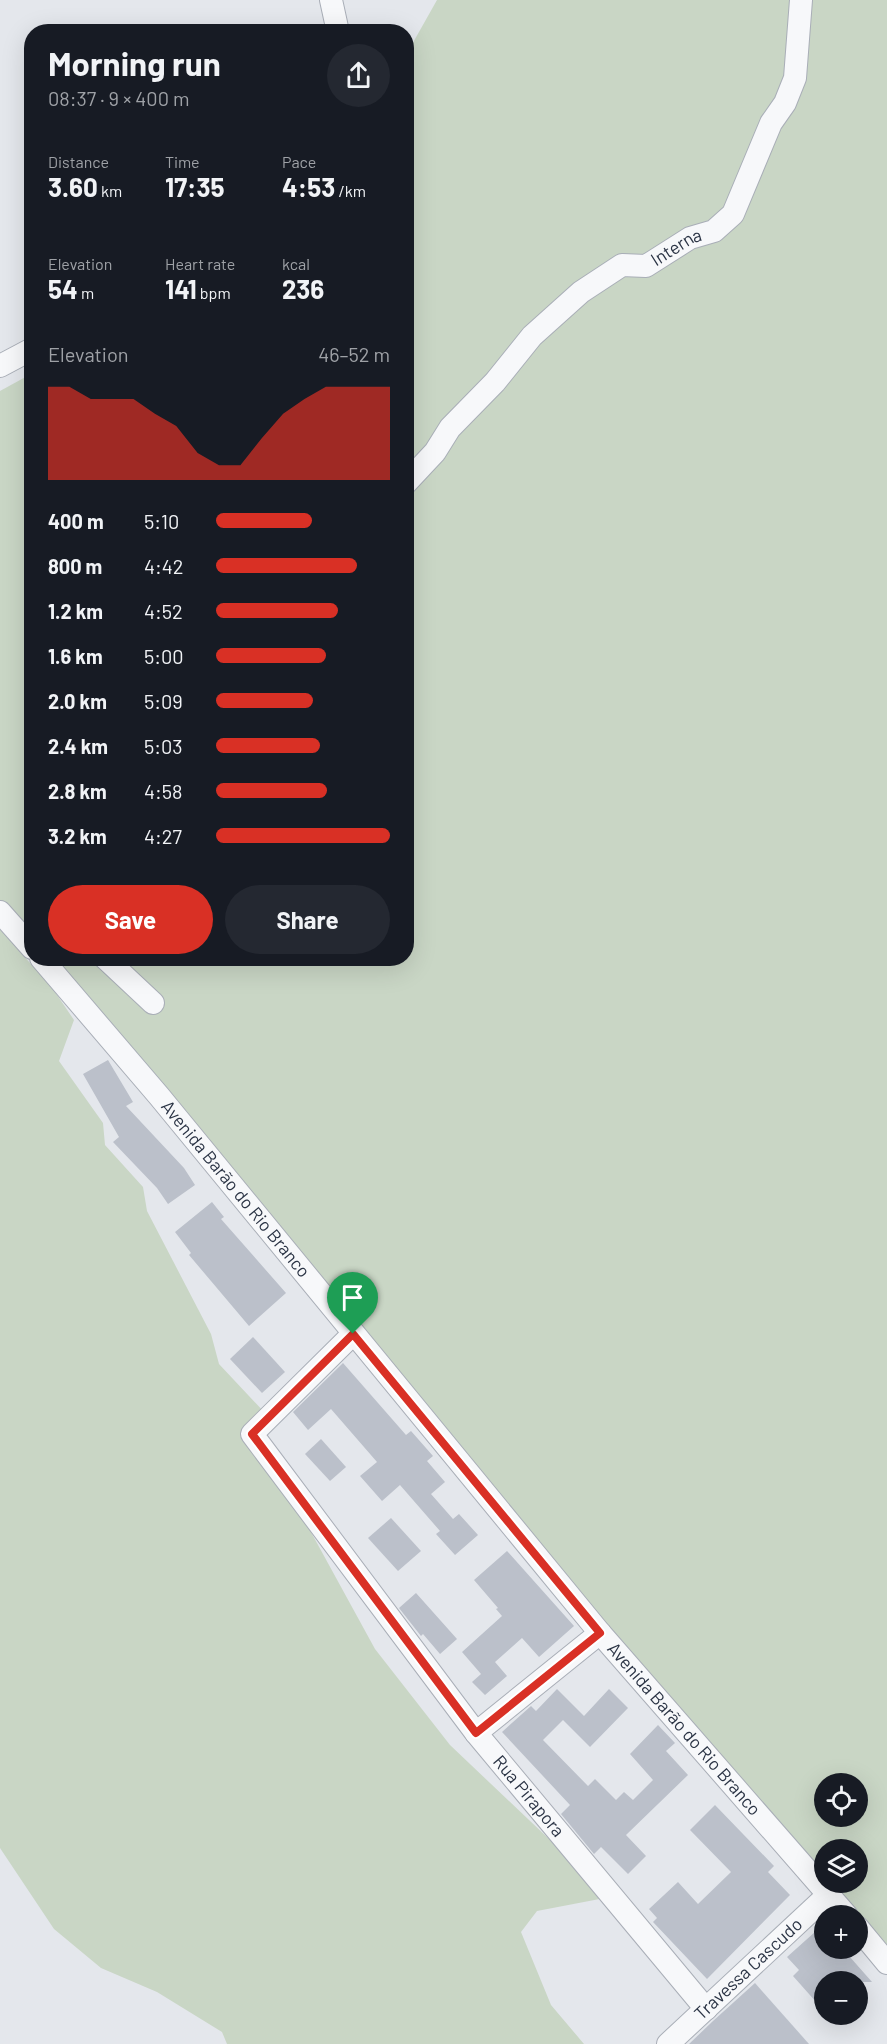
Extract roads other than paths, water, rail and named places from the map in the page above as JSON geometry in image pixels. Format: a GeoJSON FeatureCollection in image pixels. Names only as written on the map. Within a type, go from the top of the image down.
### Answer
{"type":"FeatureCollection","features":[{"type":"Feature","properties":{"kind":"street"},"geometry":{"type":"LineString","coordinates":[[331,0],[336,24]]}},
{"type":"Feature","properties":{"kind":"street","name":"Interna"},"geometry":{"type":"LineString","coordinates":[[414,474],[517,353],[564,306],[622,265],[646,266],[690,238],[714,231],[733,214],[771,123],[785,102],[795,78],[801,0]]}},
{"type":"Feature","properties":{"kind":"street"},"geometry":{"type":"LineString","coordinates":[[0,366],[24,353]]}},
{"type":"Feature","properties":{"kind":"street"},"geometry":{"type":"LineString","coordinates":[[0,912],[24,939]]}},
{"type":"Feature","properties":{"kind":"street","name":"Avenida Barão do Rio Branco"},"geometry":{"type":"LineString","coordinates":[[48,966],[152,1088],[600,1633],[838,1905]]}},
{"type":"Feature","properties":{"kind":"street"},"geometry":{"type":"LineString","coordinates":[[114,966],[153,1003]]}},
{"type":"Feature","properties":{"kind":"street","name":"Rua Pirapora"},"geometry":{"type":"LineString","coordinates":[[353,1334],[252,1434],[476,1733],[706,2009]]}},
{"type":"Feature","properties":{"kind":"street"},"geometry":{"type":"LineString","coordinates":[[476,1733],[600,1633]]}},
{"type":"Feature","properties":{"kind":"street","name":"Travessa Cascudo"},"geometry":{"type":"LineString","coordinates":[[669,2044],[829,1894]]}},
{"type":"Feature","properties":{"kind":"street"},"geometry":{"type":"LineString","coordinates":[[868,1940],[887,1963]]}}]}
